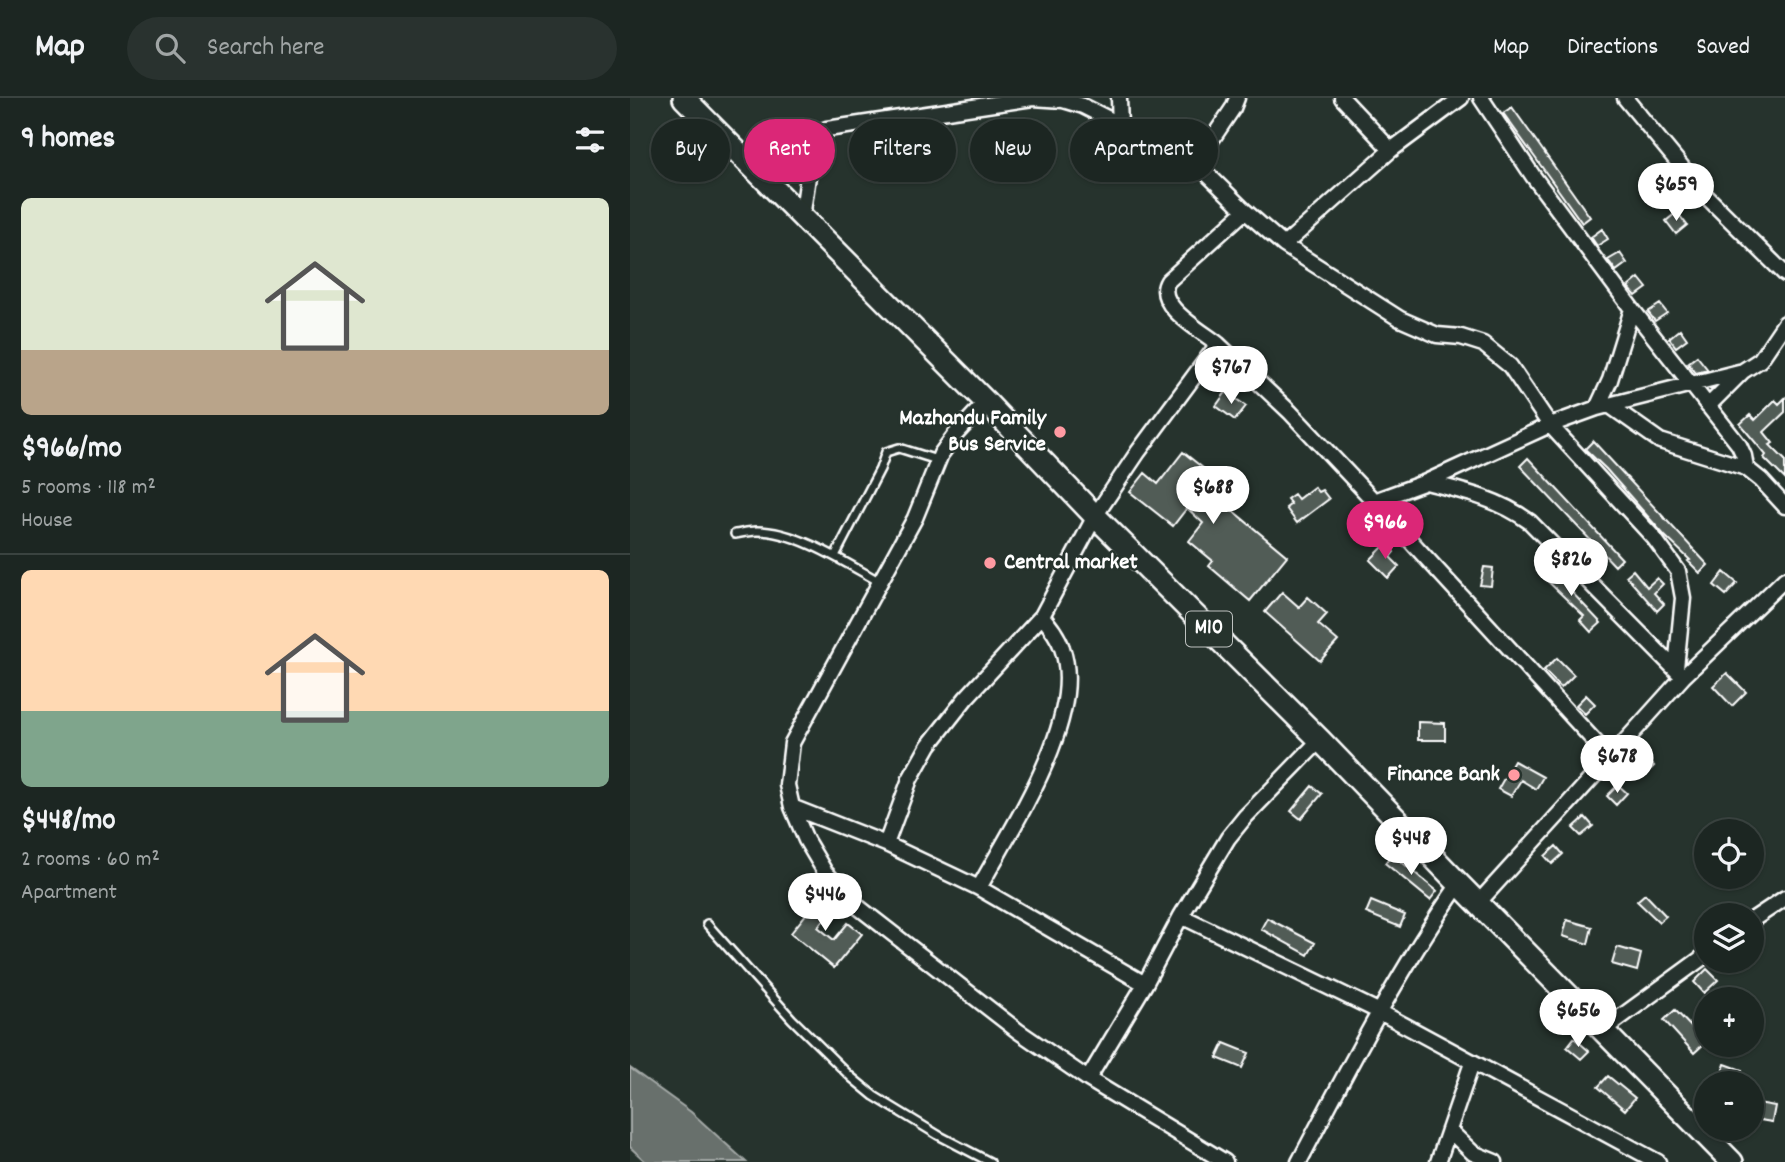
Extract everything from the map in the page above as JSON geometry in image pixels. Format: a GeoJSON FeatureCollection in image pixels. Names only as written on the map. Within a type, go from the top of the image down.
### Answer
{"type":"FeatureCollection","features":[{"type":"Feature","properties":{"kind":"main road","name":"M10"},"geometry":{"type":"LineString","coordinates":[[684,98],[986,402],[1095,516],[1320,740],[1732,1162]]}},
{"type":"Feature","properties":{"kind":"street"},"geometry":{"type":"LineString","coordinates":[[802,218],[813,142],[820,132],[827,129],[1033,98],[1073,102],[1105,119]]}},
{"type":"Feature","properties":{"kind":"street"},"geometry":{"type":"LineString","coordinates":[[1119,98],[1120,119]]}},
{"type":"Feature","properties":{"kind":"street"},"geometry":{"type":"LineString","coordinates":[[1218,130],[1237,98]]}},
{"type":"Feature","properties":{"kind":"street"},"geometry":{"type":"LineString","coordinates":[[1342,98],[1391,150]]}},
{"type":"Feature","properties":{"kind":"street"},"geometry":{"type":"LineString","coordinates":[[1284,245],[1391,150],[1461,98]]}},
{"type":"Feature","properties":{"kind":"street"},"geometry":{"type":"LineString","coordinates":[[1481,98],[1533,176],[1632,309],[1739,445],[1746,468]]}},
{"type":"Feature","properties":{"kind":"street"},"geometry":{"type":"LineString","coordinates":[[1625,98],[1706,195],[1785,274]]}},
{"type":"Feature","properties":{"kind":"street"},"geometry":{"type":"LineString","coordinates":[[1215,182],[1284,245],[1400,319],[1437,335],[1461,337],[1483,344],[1510,366],[1550,425],[1654,538],[1678,571],[1683,598],[1680,673]]}},
{"type":"Feature","properties":{"kind":"street"},"geometry":{"type":"LineString","coordinates":[[1245,211],[1164,287],[1169,306],[1218,344],[1290,412],[1611,758]]}},
{"type":"Feature","properties":{"kind":"street"},"geometry":{"type":"LineString","coordinates":[[1603,407],[1632,309]]}},
{"type":"Feature","properties":{"kind":"street"},"geometry":{"type":"LineString","coordinates":[[1708,406],[1743,371],[1760,360],[1785,323]]}},
{"type":"Feature","properties":{"kind":"street"},"geometry":{"type":"LineString","coordinates":[[886,844],[910,779],[929,746],[966,698],[1042,616],[1095,516],[1138,452],[1218,344]]}},
{"type":"Feature","properties":{"kind":"street"},"geometry":{"type":"LineString","coordinates":[[1374,502],[1426,482],[1550,425],[1603,407],[1743,371]]}},
{"type":"Feature","properties":{"kind":"street"},"geometry":{"type":"LineString","coordinates":[[986,402],[955,435],[937,460],[920,508],[792,743],[787,785],[792,807],[806,841],[825,872],[858,906],[1018,1031],[1088,1079],[1225,1162]]}},
{"type":"Feature","properties":{"kind":"street"},"geometry":{"type":"LineString","coordinates":[[1603,407],[1660,441],[1746,468],[1782,497]]}},
{"type":"Feature","properties":{"kind":"street"},"geometry":{"type":"LineString","coordinates":[[1426,482],[1479,495],[1520,515],[1680,673]]}},
{"type":"Feature","properties":{"kind":"street"},"geometry":{"type":"LineString","coordinates":[[1478,903],[1611,758],[1680,673],[1785,579]]}},
{"type":"Feature","properties":{"kind":"street"},"geometry":{"type":"LineString","coordinates":[[979,888],[1046,763],[1064,714],[1065,659],[1056,633],[1042,616]]}},
{"type":"Feature","properties":{"kind":"street"},"geometry":{"type":"LineString","coordinates":[[1088,1079],[1146,984],[1181,916],[1228,838],[1320,740]]}},
{"type":"Feature","properties":{"kind":"street"},"geometry":{"type":"LineString","coordinates":[[792,807],[886,844],[979,888],[1146,984]]}},
{"type":"Feature","properties":{"kind":"street"},"geometry":{"type":"LineString","coordinates":[[1299,1162],[1378,1011],[1425,933],[1459,884]]}},
{"type":"Feature","properties":{"kind":"street"},"geometry":{"type":"LineString","coordinates":[[1764,912],[1785,898]]}},
{"type":"Feature","properties":{"kind":"street"},"geometry":{"type":"LineString","coordinates":[[1764,915],[1785,912]]}},
{"type":"Feature","properties":{"kind":"street"},"geometry":{"type":"LineString","coordinates":[[1181,916],[1378,1011],[1658,1162]]}},
{"type":"Feature","properties":{"kind":"street"},"geometry":{"type":"LineString","coordinates":[[1603,1030],[1694,964]]}},
{"type":"Feature","properties":{"kind":"street"},"geometry":{"type":"LineString","coordinates":[[1438,1162],[1472,1063]]}},
{"type":"Feature","properties":{"kind":"street"},"geometry":{"type":"LineString","coordinates":[[1449,1130],[1473,1153],[1495,1162]]}},
{"type":"Feature","properties":{"kind":"lane"},"geometry":{"type":"LineString","coordinates":[[835,556],[886,452],[899,448],[937,460]]}},
{"type":"Feature","properties":{"kind":"lane"},"geometry":{"type":"LineString","coordinates":[[735,534],[758,531],[788,537],[835,556],[880,583]]}},
{"type":"Feature","properties":{"kind":"lane"},"geometry":{"type":"LineString","coordinates":[[706,924],[792,1019],[851,1077],[874,1096],[938,1135],[990,1162]]}},
{"type":"Feature","properties":{"kind":"shaded area"},"geometry":{"type":"Polygon","coordinates":[[[630,1068],[691,1112],[746,1162],[646,1162],[630,1147],[630,1068]]]}},
{"type":"Feature","properties":{"kind":"building"},"geometry":{"type":"Polygon","coordinates":[[[1512,107],[1590,217],[1582,223],[1503,113],[1512,107]]]}},
{"type":"Feature","properties":{"kind":"building"},"geometry":{"type":"Polygon","coordinates":[[[1677,212],[1687,225],[1676,234],[1666,221],[1677,212]]]}},
{"type":"Feature","properties":{"kind":"building"},"geometry":{"type":"Polygon","coordinates":[[[1602,229],[1608,239],[1597,246],[1591,237],[1602,229]]]}},
{"type":"Feature","properties":{"kind":"building"},"geometry":{"type":"Polygon","coordinates":[[[1620,253],[1627,263],[1616,271],[1608,260],[1620,253]]]}},
{"type":"Feature","properties":{"kind":"building"},"geometry":{"type":"Polygon","coordinates":[[[1639,278],[1647,288],[1636,296],[1628,287],[1639,278]]]}},
{"type":"Feature","properties":{"kind":"building"},"geometry":{"type":"Polygon","coordinates":[[[1660,304],[1667,313],[1655,321],[1648,312],[1660,304]]]}},
{"type":"Feature","properties":{"kind":"building"},"geometry":{"type":"Polygon","coordinates":[[[1680,329],[1687,339],[1676,347],[1669,338],[1680,329]]]}},
{"type":"Feature","properties":{"kind":"building"},"geometry":{"type":"Polygon","coordinates":[[[1697,356],[1708,370],[1696,373],[1688,363],[1697,356]]]}},
{"type":"Feature","properties":{"kind":"building"},"geometry":{"type":"Polygon","coordinates":[[[1226,392],[1246,406],[1235,420],[1216,406],[1226,392]]]}},
{"type":"Feature","properties":{"kind":"building"},"geometry":{"type":"Polygon","coordinates":[[[1785,398],[1785,412],[1764,432],[1773,443],[1770,445],[1785,460],[1785,479],[1764,458],[1766,455],[1740,424],[1750,415],[1755,420],[1775,400],[1779,404],[1785,398]]]}},
{"type":"Feature","properties":{"kind":"building"},"geometry":{"type":"Polygon","coordinates":[[[1593,441],[1708,565],[1700,573],[1585,449],[1593,441]]]}},
{"type":"Feature","properties":{"kind":"building"},"geometry":{"type":"Polygon","coordinates":[[[1183,452],[1213,476],[1204,486],[1219,500],[1225,495],[1236,505],[1232,510],[1287,556],[1250,601],[1209,566],[1213,561],[1189,541],[1203,523],[1187,508],[1173,526],[1130,492],[1145,473],[1158,484],[1183,452]]]}},
{"type":"Feature","properties":{"kind":"building"},"geometry":{"type":"Polygon","coordinates":[[[1528,458],[1622,559],[1615,566],[1520,466],[1528,458]]]}},
{"type":"Feature","properties":{"kind":"building"},"geometry":{"type":"Polygon","coordinates":[[[1314,487],[1318,492],[1322,490],[1329,499],[1297,523],[1286,508],[1291,504],[1287,499],[1294,494],[1298,499],[1314,487]]]}},
{"type":"Feature","properties":{"kind":"building"},"geometry":{"type":"Polygon","coordinates":[[[1386,544],[1394,552],[1390,557],[1399,566],[1388,578],[1370,560],[1386,544]]]}},
{"type":"Feature","properties":{"kind":"building"},"geometry":{"type":"Polygon","coordinates":[[[1542,566],[1545,569],[1548,567],[1601,623],[1591,632],[1580,620],[1584,616],[1537,571],[1542,566]]]}},
{"type":"Feature","properties":{"kind":"building"},"geometry":{"type":"Polygon","coordinates":[[[1484,567],[1493,568],[1491,586],[1480,585],[1484,567]]]}},
{"type":"Feature","properties":{"kind":"building"},"geometry":{"type":"Polygon","coordinates":[[[1633,570],[1647,587],[1657,578],[1663,584],[1654,593],[1664,604],[1657,611],[1626,576],[1633,570]]]}},
{"type":"Feature","properties":{"kind":"building"},"geometry":{"type":"Polygon","coordinates":[[[1724,572],[1737,583],[1726,595],[1714,585],[1724,572]]]}},
{"type":"Feature","properties":{"kind":"building"},"geometry":{"type":"Polygon","coordinates":[[[1282,592],[1299,607],[1308,597],[1327,614],[1318,624],[1338,641],[1320,661],[1265,612],[1282,592]]]}},
{"type":"Feature","properties":{"kind":"building"},"geometry":{"type":"Polygon","coordinates":[[[1557,658],[1574,675],[1561,688],[1544,670],[1557,658]]]}},
{"type":"Feature","properties":{"kind":"building"},"geometry":{"type":"Polygon","coordinates":[[[1727,673],[1746,692],[1732,706],[1713,686],[1727,673]]]}},
{"type":"Feature","properties":{"kind":"building"},"geometry":{"type":"Polygon","coordinates":[[[1586,695],[1595,704],[1585,714],[1576,705],[1586,695]]]}},
{"type":"Feature","properties":{"kind":"building"},"geometry":{"type":"Polygon","coordinates":[[[1418,722],[1445,723],[1445,740],[1418,740],[1418,722]]]}},
{"type":"Feature","properties":{"kind":"building"},"geometry":{"type":"Polygon","coordinates":[[[1641,753],[1654,766],[1645,775],[1632,762],[1641,753]]]}},
{"type":"Feature","properties":{"kind":"building"},"geometry":{"type":"Polygon","coordinates":[[[1514,761],[1543,777],[1536,789],[1521,780],[1511,796],[1498,789],[1514,761]]]}},
{"type":"Feature","properties":{"kind":"building"},"geometry":{"type":"Polygon","coordinates":[[[1618,785],[1627,793],[1616,805],[1607,796],[1618,785]]]}},
{"type":"Feature","properties":{"kind":"building"},"geometry":{"type":"Polygon","coordinates":[[[1312,786],[1322,794],[1301,819],[1291,811],[1312,786]]]}},
{"type":"Feature","properties":{"kind":"building"},"geometry":{"type":"Polygon","coordinates":[[[1585,817],[1593,826],[1581,836],[1573,828],[1585,817]]]}},
{"type":"Feature","properties":{"kind":"building"},"geometry":{"type":"Polygon","coordinates":[[[1556,846],[1563,854],[1552,864],[1545,856],[1556,846]]]}},
{"type":"Feature","properties":{"kind":"building"},"geometry":{"type":"Polygon","coordinates":[[[1392,854],[1437,891],[1430,900],[1385,863],[1392,854]]]}},
{"type":"Feature","properties":{"kind":"building"},"geometry":{"type":"Polygon","coordinates":[[[823,893],[837,904],[818,927],[834,940],[848,923],[862,934],[834,968],[791,933],[823,893]]]}},
{"type":"Feature","properties":{"kind":"building"},"geometry":{"type":"Polygon","coordinates":[[[1645,894],[1666,916],[1659,922],[1637,901],[1645,894]]]}},
{"type":"Feature","properties":{"kind":"building"},"geometry":{"type":"Polygon","coordinates":[[[1371,901],[1405,915],[1400,927],[1366,913],[1371,901]]]}},
{"type":"Feature","properties":{"kind":"building"},"geometry":{"type":"Polygon","coordinates":[[[1267,918],[1315,943],[1308,955],[1261,929],[1267,918]]]}},
{"type":"Feature","properties":{"kind":"building"},"geometry":{"type":"Polygon","coordinates":[[[1567,920],[1592,927],[1588,944],[1563,936],[1567,920]]]}},
{"type":"Feature","properties":{"kind":"building"},"geometry":{"type":"Polygon","coordinates":[[[1617,947],[1641,954],[1637,971],[1612,964],[1617,947]]]}},
{"type":"Feature","properties":{"kind":"building"},"geometry":{"type":"Polygon","coordinates":[[[1703,973],[1711,973],[1718,980],[1710,987],[1699,987],[1694,982],[1703,973]]]}},
{"type":"Feature","properties":{"kind":"building"},"geometry":{"type":"Polygon","coordinates":[[[1675,1010],[1694,1030],[1694,1053],[1664,1020],[1675,1010]]]}},
{"type":"Feature","properties":{"kind":"building"},"geometry":{"type":"Polygon","coordinates":[[[1574,1038],[1589,1051],[1581,1059],[1567,1047],[1574,1038]]]}},
{"type":"Feature","properties":{"kind":"building"},"geometry":{"type":"Polygon","coordinates":[[[1224,1043],[1249,1053],[1242,1068],[1217,1058],[1224,1043]]]}},
{"type":"Feature","properties":{"kind":"building"},"geometry":{"type":"Polygon","coordinates":[[[1725,1064],[1742,1070],[1742,1071],[1723,1071],[1725,1064]]]}},
{"type":"Feature","properties":{"kind":"building"},"geometry":{"type":"Polygon","coordinates":[[[1608,1076],[1635,1098],[1625,1110],[1598,1087],[1608,1076]]]}},
{"type":"Feature","properties":{"kind":"building"},"geometry":{"type":"Polygon","coordinates":[[[1764,1104],[1775,1106],[1772,1122],[1764,1121],[1764,1104]]]}},
{"type":"Feature","properties":{"kind":"place","name":"Mazhandu Family Bus Service"},"geometry":{"type":"Point","coordinates":[1060,432]}},
{"type":"Feature","properties":{"kind":"place","name":"Central market"},"geometry":{"type":"Point","coordinates":[990,563]}},
{"type":"Feature","properties":{"kind":"place","name":"Finance Bank"},"geometry":{"type":"Point","coordinates":[1514,775]}}]}
